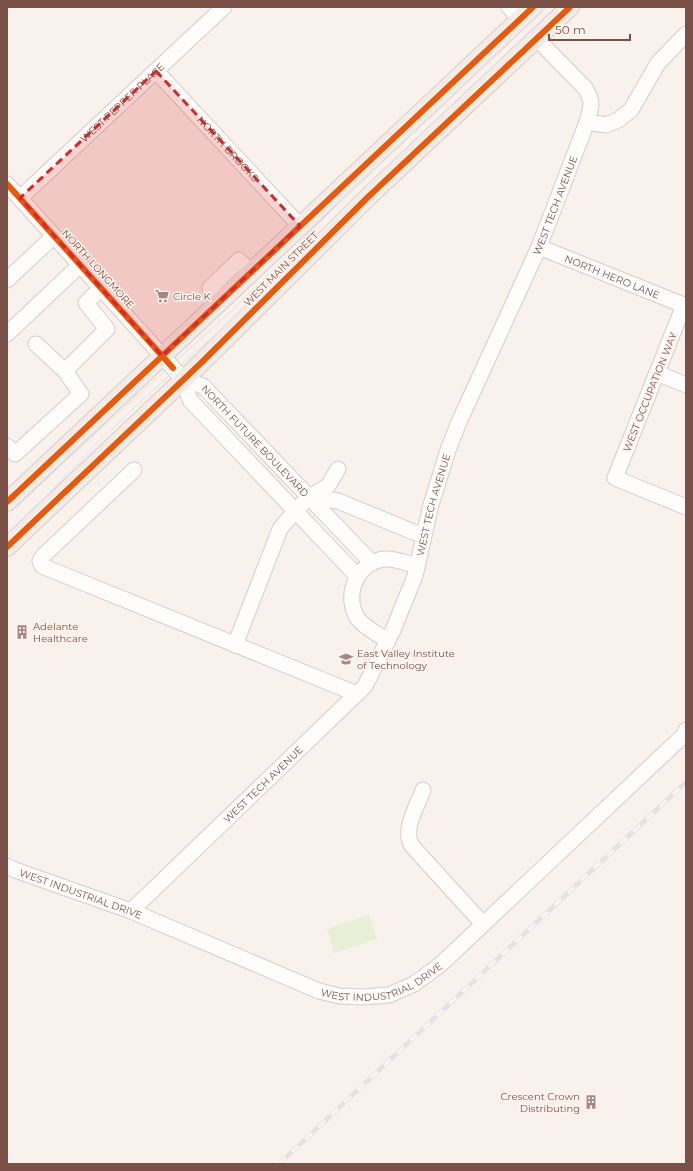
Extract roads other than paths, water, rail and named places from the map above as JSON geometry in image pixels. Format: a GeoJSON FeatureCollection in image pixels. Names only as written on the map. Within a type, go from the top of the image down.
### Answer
{"type":"FeatureCollection","features":[{"type":"Feature","properties":{"kind":"main road","name":"WEST MAIN STREET"},"geometry":{"type":"LineString","coordinates":[[7,546],[173,368],[216,294],[245,266],[300,226],[514,13],[533,7]]}},
{"type":"Feature","properties":{"kind":"main road","name":"WEST MAIN STREET"},"geometry":{"type":"LineString","coordinates":[[7,502],[173,368],[368,197],[570,7]]}},
{"type":"Feature","properties":{"kind":"street","name":"WEST PEPPER PLACE"},"geometry":{"type":"LineString","coordinates":[[11,190],[156,71],[224,7]]}},
{"type":"Feature","properties":{"kind":"street"},"geometry":{"type":"LineString","coordinates":[[587,122],[606,125],[618,120],[631,110],[658,62],[686,34]]}},
{"type":"Feature","properties":{"kind":"street","name":"WEST TECH AVENUE"},"geometry":{"type":"LineString","coordinates":[[131,911],[365,686],[388,641],[415,576],[431,505],[452,439],[539,247],[587,122],[592,103],[585,88],[536,38]]}},
{"type":"Feature","properties":{"kind":"street","name":"NORTH BROOKS"},"geometry":{"type":"LineString","coordinates":[[156,71],[300,226]]}},
{"type":"Feature","properties":{"kind":"street","name":"NORTH LONGMORE"},"geometry":{"type":"LineString","coordinates":[[11,190],[173,368]]}},
{"type":"Feature","properties":{"kind":"street"},"geometry":{"type":"LineString","coordinates":[[7,280],[54,236]]}},
{"type":"Feature","properties":{"kind":"street","name":"NORTH HERO LANE"},"geometry":{"type":"LineString","coordinates":[[539,247],[685,306]]}},
{"type":"Feature","properties":{"kind":"street"},"geometry":{"type":"LineString","coordinates":[[7,334],[80,265]]}},
{"type":"Feature","properties":{"kind":"street"},"geometry":{"type":"LineString","coordinates":[[65,371],[108,329],[86,303],[101,288]]}},
{"type":"Feature","properties":{"kind":"street","name":"WEST OCCUPATION WAY"},"geometry":{"type":"LineString","coordinates":[[685,306],[615,478],[686,507]]}},
{"type":"Feature","properties":{"kind":"street"},"geometry":{"type":"LineString","coordinates":[[7,446],[15,454],[81,394],[65,371],[36,344]]}},
{"type":"Feature","properties":{"kind":"street","name":"NORTH FUTURE BOULEVARD"},"geometry":{"type":"LineString","coordinates":[[173,368],[203,386],[372,563]]}},
{"type":"Feature","properties":{"kind":"street","name":"NORTH FUTURE BOULEVARD"},"geometry":{"type":"LineString","coordinates":[[173,368],[190,400],[357,576]]}},
{"type":"Feature","properties":{"kind":"street"},"geometry":{"type":"LineString","coordinates":[[657,373],[686,385]]}},
{"type":"Feature","properties":{"kind":"street"},"geometry":{"type":"LineString","coordinates":[[134,470],[44,555],[40,561],[42,566],[357,694]]}},
{"type":"Feature","properties":{"kind":"street"},"geometry":{"type":"LineString","coordinates":[[235,645],[280,529],[309,497],[328,486],[338,470]]}},
{"type":"Feature","properties":{"kind":"street"},"geometry":{"type":"LineString","coordinates":[[309,497],[338,501],[423,536]]}},
{"type":"Feature","properties":{"kind":"street"},"geometry":{"type":"LineString","coordinates":[[388,641],[366,627],[358,619],[353,609],[352,586],[357,576],[372,563],[382,559],[393,559],[417,566]]}},
{"type":"Feature","properties":{"kind":"street","name":"WEST INDUSTRIAL DRIVE"},"geometry":{"type":"LineString","coordinates":[[7,866],[131,911],[312,988],[340,996],[363,997],[389,995],[414,984],[440,965],[684,735],[686,730]]}},
{"type":"Feature","properties":{"kind":"street"},"geometry":{"type":"LineString","coordinates":[[423,790],[408,829],[409,841],[483,924]]}},
{"type":"Feature","properties":{"kind":"tram line"},"geometry":{"type":"LineString","coordinates":[[302,240],[341,201],[547,7]]}},
{"type":"Feature","properties":{"kind":"tram line"},"geometry":{"type":"LineString","coordinates":[[7,534],[35,508],[99,441],[175,370],[221,330],[356,195],[557,7]]}},
{"type":"Feature","properties":{"kind":"tram line"},"geometry":{"type":"LineString","coordinates":[[7,516],[231,311],[283,260]]}},
{"type":"Feature","properties":{"kind":"railway"},"geometry":{"type":"LineString","coordinates":[[279,1164],[686,782]]}},
{"type":"Feature","properties":{"kind":"place","name":"Circle K"},"geometry":{"type":"Point","coordinates":[162,296]}},
{"type":"Feature","properties":{"kind":"place","name":"Adelante Healthcare"},"geometry":{"type":"Point","coordinates":[22,632]}},
{"type":"Feature","properties":{"kind":"place","name":"East Valley Institute of Technology"},"geometry":{"type":"Point","coordinates":[346,659]}},
{"type":"Feature","properties":{"kind":"place","name":"Crescent Crown Distributing"},"geometry":{"type":"Point","coordinates":[591,1102]}}]}
